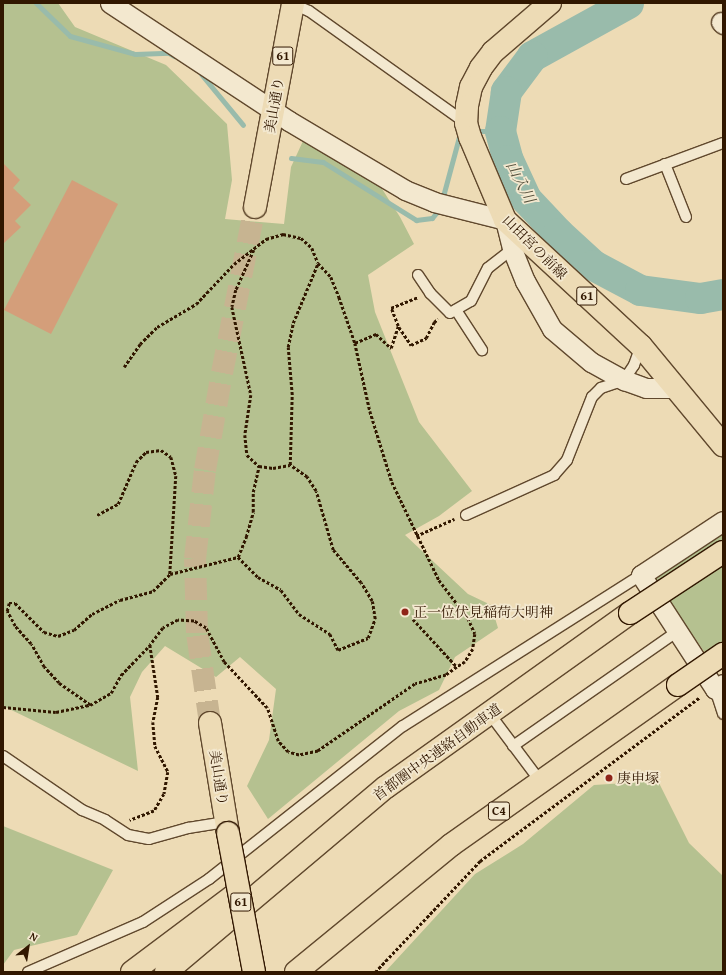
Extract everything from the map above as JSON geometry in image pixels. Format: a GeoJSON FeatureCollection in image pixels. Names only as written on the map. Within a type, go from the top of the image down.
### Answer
{"type":"FeatureCollection","features":[{"type":"Feature","properties":{"kind":"main road"},"geometry":{"type":"LineString","coordinates":[[468,129],[471,87],[481,68],[493,52],[550,3]]}},
{"type":"Feature","properties":{"kind":"main road","name":"美山通り"},"geometry":{"type":"LineString","coordinates":[[255,207],[293,4]]}},
{"type":"Feature","properties":{"kind":"main road","name":"山田宮の前線"},"geometry":{"type":"LineString","coordinates":[[468,129],[505,220],[641,346],[723,445]]}},
{"type":"Feature","properties":{"kind":"main road","name":"首都圏中央連絡自動車道"},"geometry":{"type":"LineString","coordinates":[[166,972],[386,787],[630,613],[723,552]]}},
{"type":"Feature","properties":{"kind":"main road","name":"C4"},"geometry":{"type":"LineString","coordinates":[[296,972],[451,845],[678,684],[723,654]]}},
{"type":"Feature","properties":{"kind":"main road","name":"美山通り"},"geometry":{"type":"LineString","coordinates":[[210,723],[227,828]]}},
{"type":"Feature","properties":{"kind":"main road"},"geometry":{"type":"LineString","coordinates":[[132,972],[328,824],[386,787]]}},
{"type":"Feature","properties":{"kind":"main road","name":"61"},"geometry":{"type":"LineString","coordinates":[[227,828],[254,972]]}},
{"type":"Feature","properties":{"kind":"main road"},"geometry":{"type":"LineString","coordinates":[[300,972],[326,946]]}},
{"type":"Feature","properties":{"kind":"street"},"geometry":{"type":"LineString","coordinates":[[110,3],[273,110],[405,190],[441,204],[505,220]]}},
{"type":"Feature","properties":{"kind":"street","name":"61"},"geometry":{"type":"LineString","coordinates":[[505,220],[512,249],[526,281],[552,329],[591,362],[624,380],[646,388],[677,388]]}},
{"type":"Feature","properties":{"kind":"street"},"geometry":{"type":"LineString","coordinates":[[719,686],[641,575],[723,521]]}},
{"type":"Feature","properties":{"kind":"lane"},"geometry":{"type":"LineString","coordinates":[[293,4],[309,11],[468,129]]}},
{"type":"Feature","properties":{"kind":"lane"},"geometry":{"type":"LineString","coordinates":[[626,179],[723,143]]}},
{"type":"Feature","properties":{"kind":"lane"},"geometry":{"type":"LineString","coordinates":[[665,164],[686,217]]}},
{"type":"Feature","properties":{"kind":"lane"},"geometry":{"type":"LineString","coordinates":[[453,311],[471,301],[488,268],[512,249]]}},
{"type":"Feature","properties":{"kind":"lane"},"geometry":{"type":"LineString","coordinates":[[418,275],[430,293],[453,311],[482,350]]}},
{"type":"Feature","properties":{"kind":"lane"},"geometry":{"type":"LineString","coordinates":[[466,515],[554,475],[567,460],[592,397],[601,388],[624,380],[634,364],[641,346]]}},
{"type":"Feature","properties":{"kind":"lane"},"geometry":{"type":"LineString","coordinates":[[28,972],[143,922],[209,879],[403,726],[641,575]]}},
{"type":"Feature","properties":{"kind":"lane"},"geometry":{"type":"LineString","coordinates":[[513,746],[679,630]]}},
{"type":"Feature","properties":{"kind":"lane"},"geometry":{"type":"LineString","coordinates":[[719,686],[723,714]]}},
{"type":"Feature","properties":{"kind":"lane"},"geometry":{"type":"LineString","coordinates":[[490,713],[540,781]]}},
{"type":"Feature","properties":{"kind":"lane"},"geometry":{"type":"LineString","coordinates":[[3,756],[82,810],[105,820],[128,835],[149,839],[188,828],[227,828]]}},
{"type":"Feature","properties":{"kind":"path"},"geometry":{"type":"LineString","coordinates":[[3,707],[56,712],[90,705],[111,693],[121,675],[150,645],[163,628],[178,620],[194,621],[206,628],[224,662],[267,708],[278,741],[288,752],[300,755],[318,751],[416,684],[446,675],[465,662],[473,649],[475,634],[468,618],[439,580],[416,536],[392,482],[370,411],[355,343],[331,277],[318,263],[312,248],[301,238],[283,234],[266,239],[255,250],[234,264],[196,304],[156,327],[140,344],[124,367]]}},
{"type":"Feature","properties":{"kind":"path"},"geometry":{"type":"LineString","coordinates":[[238,557],[258,577],[281,590],[299,614],[330,634],[338,650],[368,638],[375,619],[372,601],[361,584],[333,550],[316,491],[307,477],[290,465],[273,468],[259,466],[246,456],[245,435],[250,395],[232,307],[236,290],[255,250]]}},
{"type":"Feature","properties":{"kind":"path"},"geometry":{"type":"LineString","coordinates":[[290,465],[292,395],[288,347],[293,323],[318,263]]}},
{"type":"Feature","properties":{"kind":"path"},"geometry":{"type":"LineString","coordinates":[[407,302],[391,308],[398,326],[412,345],[426,338],[434,322],[453,311]]}},
{"type":"Feature","properties":{"kind":"path"},"geometry":{"type":"LineString","coordinates":[[355,343],[376,334],[391,348],[398,326]]}},
{"type":"Feature","properties":{"kind":"path"},"geometry":{"type":"LineString","coordinates":[[97,515],[118,504],[136,462],[146,452],[161,450],[171,457],[176,476],[170,574]]}},
{"type":"Feature","properties":{"kind":"path"},"geometry":{"type":"LineString","coordinates":[[238,557],[246,537],[253,512],[253,492],[259,466]]}},
{"type":"Feature","properties":{"kind":"path"},"geometry":{"type":"LineString","coordinates":[[416,536],[466,515]]}},
{"type":"Feature","properties":{"kind":"path"},"geometry":{"type":"LineString","coordinates":[[90,705],[59,684],[44,667],[31,644],[15,626],[7,611],[9,603],[15,603],[44,632],[58,636],[74,630],[92,614],[120,600],[153,591],[170,574],[238,557]]}},
{"type":"Feature","properties":{"kind":"path"},"geometry":{"type":"LineString","coordinates":[[413,619],[457,668]]}},
{"type":"Feature","properties":{"kind":"path"},"geometry":{"type":"LineString","coordinates":[[105,820],[134,820],[154,811],[164,794],[168,772],[155,746],[153,722],[158,697],[150,645]]}},
{"type":"Feature","properties":{"kind":"path"},"geometry":{"type":"LineString","coordinates":[[375,972],[480,861],[698,698],[719,686]]}},
{"type":"Feature","properties":{"kind":"green space"},"geometry":{"type":"Polygon","coordinates":[[[3,3],[58,3],[75,27],[166,65],[227,124],[232,180],[225,219],[284,224],[291,167],[303,141],[377,181],[400,217],[414,244],[368,275],[375,312],[419,422],[472,491],[439,516],[405,535],[468,594],[491,605],[498,628],[455,657],[439,690],[399,711],[268,819],[247,786],[269,740],[276,689],[240,657],[216,677],[165,646],[142,672],[130,697],[138,771],[3,706],[3,3]]]}},
{"type":"Feature","properties":{"kind":"green space"},"geometry":{"type":"Polygon","coordinates":[[[723,527],[723,647],[708,657],[651,576],[723,527]]]}},
{"type":"Feature","properties":{"kind":"green space"},"geometry":{"type":"Polygon","coordinates":[[[658,781],[689,843],[723,876],[723,972],[385,972],[475,874],[523,844],[594,785],[658,781]]]}},
{"type":"Feature","properties":{"kind":"green space"},"geometry":{"type":"Polygon","coordinates":[[[3,826],[113,870],[77,935],[14,950],[3,965],[3,826]]]}},
{"type":"Feature","properties":{"kind":"building"},"geometry":{"type":"Polygon","coordinates":[[[3,163],[20,180],[13,188],[31,205],[15,221],[21,227],[3,244],[3,163]]]}},
{"type":"Feature","properties":{"kind":"building"},"geometry":{"type":"Polygon","coordinates":[[[72,180],[118,204],[51,334],[4,310],[72,180]]]}},
{"type":"Feature","properties":{"kind":"waterway"},"geometry":{"type":"LineString","coordinates":[[36,3],[70,36],[135,54],[169,53],[174,56]]}},
{"type":"Feature","properties":{"kind":"waterway","name":"山入川"},"geometry":{"type":"LineString","coordinates":[[628,3],[532,56],[506,91],[500,131],[508,160],[526,199],[558,233],[593,265],[640,290],[700,298],[723,294]]}},
{"type":"Feature","properties":{"kind":"waterway"},"geometry":{"type":"LineString","coordinates":[[201,74],[243,125]]}},
{"type":"Feature","properties":{"kind":"waterway"},"geometry":{"type":"LineString","coordinates":[[474,131],[500,131]]}},
{"type":"Feature","properties":{"kind":"waterway"},"geometry":{"type":"LineString","coordinates":[[442,200],[459,137],[463,135]]}},
{"type":"Feature","properties":{"kind":"waterway"},"geometry":{"type":"LineString","coordinates":[[291,158],[323,162],[416,220],[432,218],[440,208]]}},
{"type":"Feature","properties":{"kind":"tunnel"},"geometry":{"type":"LineString","coordinates":[[210,723],[197,633],[195,559],[205,470],[222,373],[255,207]]}},
{"type":"Feature","properties":{"kind":"place","name":"正一位伏見稲荷大明神"},"geometry":{"type":"Point","coordinates":[405,612]}},
{"type":"Feature","properties":{"kind":"place","name":"庚申塚"},"geometry":{"type":"Point","coordinates":[609,778]}}]}
